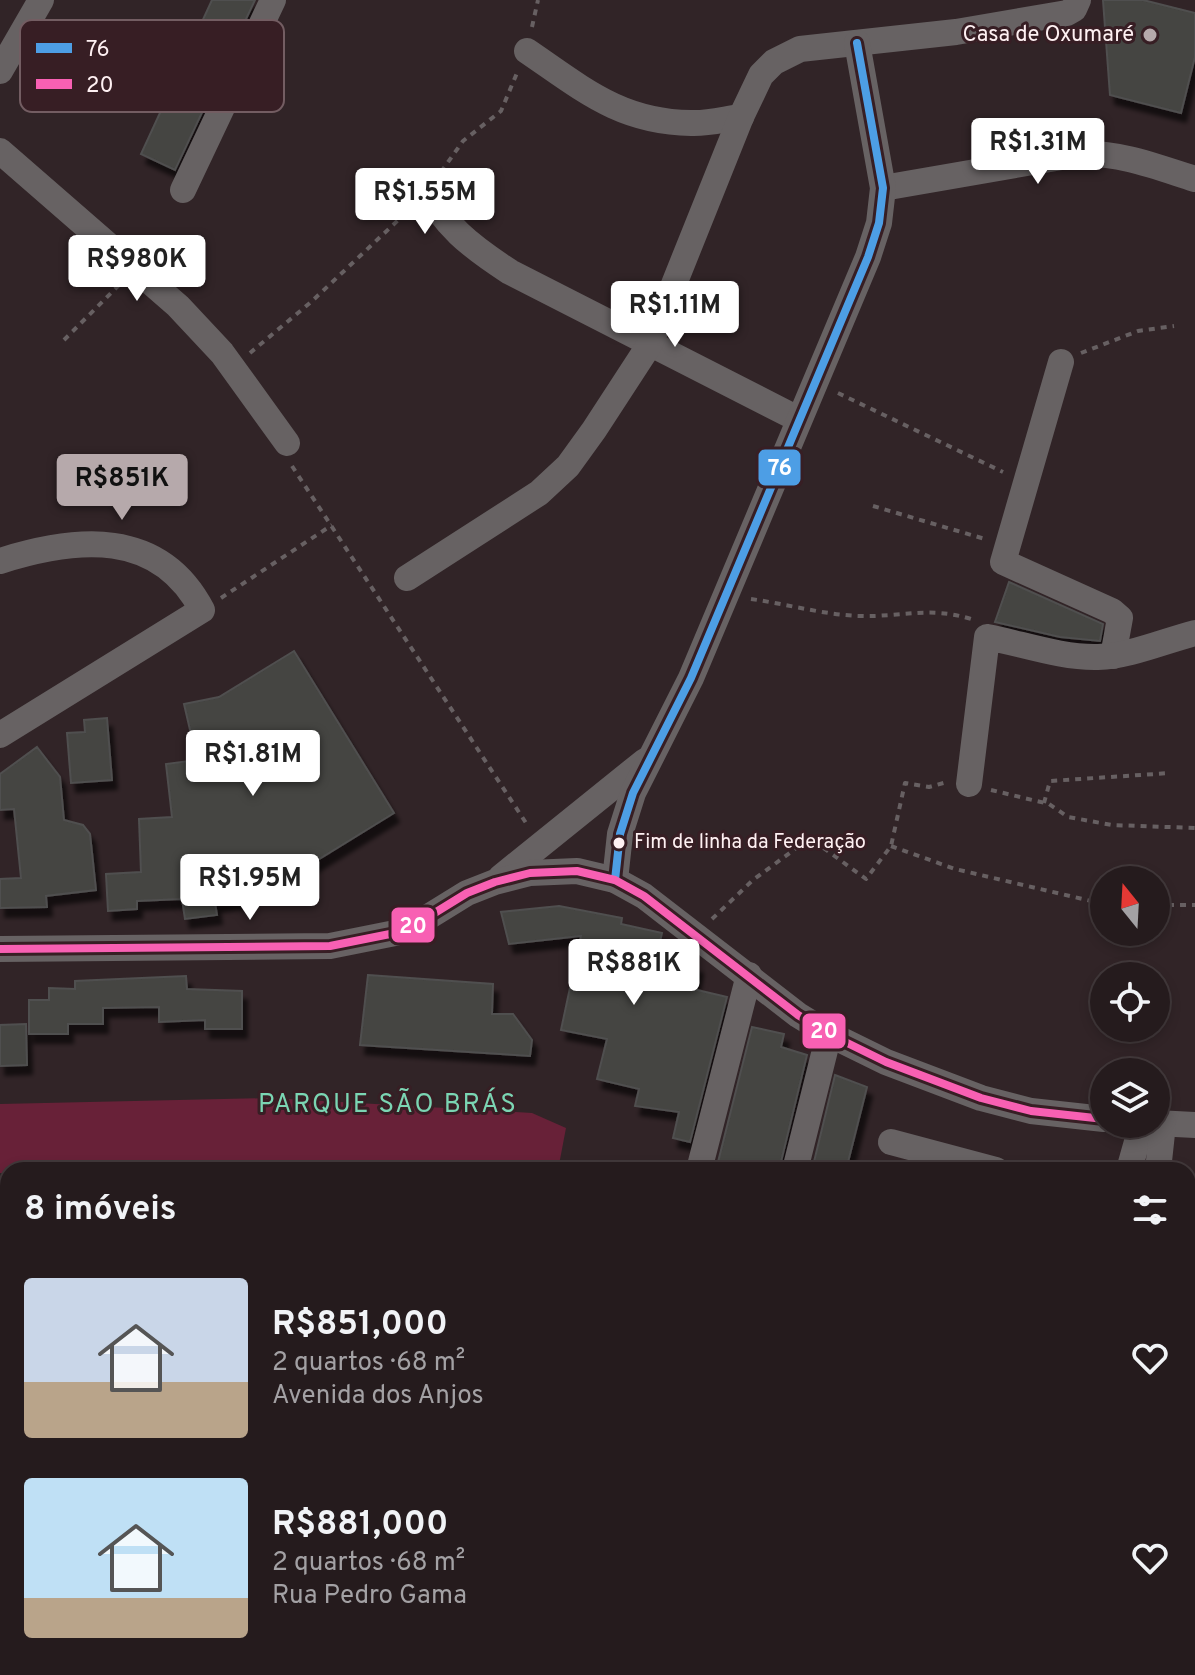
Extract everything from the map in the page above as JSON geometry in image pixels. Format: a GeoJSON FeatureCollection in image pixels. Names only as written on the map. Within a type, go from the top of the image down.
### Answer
{"type":"FeatureCollection","features":[{"type":"Feature","properties":{"kind":"street"},"geometry":{"type":"LineString","coordinates":[[29,20],[41,0]]}},
{"type":"Feature","properties":{"kind":"street"},"geometry":{"type":"LineString","coordinates":[[264,20],[273,0]]}},
{"type":"Feature","properties":{"kind":"street"},"geometry":{"type":"LineString","coordinates":[[407,578],[539,493],[568,466],[650,344],[741,117],[761,75],[774,62],[800,49],[956,32],[1067,13],[1074,9],[1078,0]]}},
{"type":"Feature","properties":{"kind":"street"},"geometry":{"type":"LineString","coordinates":[[0,71],[20,36]]}},
{"type":"Feature","properties":{"kind":"street"},"geometry":{"type":"LineString","coordinates":[[615,880],[625,814],[649,758],[691,678],[868,257],[879,223],[883,188],[857,43]]}},
{"type":"Feature","properties":{"kind":"street"},"geometry":{"type":"LineString","coordinates":[[527,51],[610,107],[633,115],[694,123],[741,117]]}},
{"type":"Feature","properties":{"kind":"street"},"geometry":{"type":"LineString","coordinates":[[183,190],[220,112]]}},
{"type":"Feature","properties":{"kind":"street"},"geometry":{"type":"LineString","coordinates":[[0,151],[178,306],[222,353],[287,443]]}},
{"type":"Feature","properties":{"kind":"street"},"geometry":{"type":"LineString","coordinates":[[883,188],[1099,153],[1131,159],[1195,179]]}},
{"type":"Feature","properties":{"kind":"street"},"geometry":{"type":"LineString","coordinates":[[421,182],[450,228],[478,251],[567,303],[798,419]]}},
{"type":"Feature","properties":{"kind":"street"},"geometry":{"type":"LineString","coordinates":[[1061,362],[1005,554],[1120,618],[1113,656]]}},
{"type":"Feature","properties":{"kind":"street"},"geometry":{"type":"LineString","coordinates":[[0,561],[61,545],[84,543],[132,549],[175,572],[191,590],[202,610],[0,735]]}},
{"type":"Feature","properties":{"kind":"street"},"geometry":{"type":"LineString","coordinates":[[969,784],[987,637],[1071,654],[1113,656],[1195,633]]}},
{"type":"Feature","properties":{"kind":"street"},"geometry":{"type":"LineString","coordinates":[[495,882],[649,758]]}},
{"type":"Feature","properties":{"kind":"street"},"geometry":{"type":"LineString","coordinates":[[0,949],[330,946],[395,933],[420,922],[467,893],[495,882],[552,871],[577,871],[615,880],[644,896],[771,995],[829,1034],[886,1062],[981,1098],[1031,1111],[1090,1117]]}},
{"type":"Feature","properties":{"kind":"street"},"geometry":{"type":"LineString","coordinates":[[701,1162],[749,975]]}},
{"type":"Feature","properties":{"kind":"street"},"geometry":{"type":"LineString","coordinates":[[797,1162],[829,1034]]}},
{"type":"Feature","properties":{"kind":"street"},"geometry":{"type":"LineString","coordinates":[[1170,1124],[1195,1125]]}},
{"type":"Feature","properties":{"kind":"street"},"geometry":{"type":"LineString","coordinates":[[1133,1162],[1146,1138]]}},
{"type":"Feature","properties":{"kind":"street"},"geometry":{"type":"LineString","coordinates":[[1155,1138],[1157,1162]]}},
{"type":"Feature","properties":{"kind":"street"},"geometry":{"type":"LineString","coordinates":[[891,1142],[966,1162]]}},
{"type":"Feature","properties":{"kind":"path"},"geometry":{"type":"LineString","coordinates":[[64,340],[136,269]]}},
{"type":"Feature","properties":{"kind":"path"},"geometry":{"type":"LineString","coordinates":[[1061,362],[1138,331],[1174,326]]}},
{"type":"Feature","properties":{"kind":"path"},"geometry":{"type":"LineString","coordinates":[[815,381],[1025,483]]}},
{"type":"Feature","properties":{"kind":"path"},"geometry":{"type":"LineString","coordinates":[[287,443],[287,458],[541,845]]}},
{"type":"Feature","properties":{"kind":"path"},"geometry":{"type":"LineString","coordinates":[[873,506],[1005,554]]}},
{"type":"Feature","properties":{"kind":"path"},"geometry":{"type":"LineString","coordinates":[[202,610],[332,525]]}},
{"type":"Feature","properties":{"kind":"path"},"geometry":{"type":"LineString","coordinates":[[725,595],[864,616],[922,611],[952,613],[981,622],[987,637]]}},
{"type":"Feature","properties":{"kind":"path"},"geometry":{"type":"LineString","coordinates":[[1044,803],[1050,781],[1170,773]]}},
{"type":"Feature","properties":{"kind":"path"},"geometry":{"type":"LineString","coordinates":[[696,934],[753,880],[810,838],[866,879],[891,846],[905,783],[929,787],[951,781],[969,784],[1044,803],[1068,817],[1112,825],[1195,828]]}},
{"type":"Feature","properties":{"kind":"path"},"geometry":{"type":"LineString","coordinates":[[891,846],[955,869],[1090,901]]}},
{"type":"Feature","properties":{"kind":"path"},"geometry":{"type":"LineString","coordinates":[[1170,905],[1195,905]]}},
{"type":"Feature","properties":{"kind":"shaded area"},"geometry":{"type":"Polygon","coordinates":[[[271,1098],[532,1113],[566,1128],[560,1162],[0,1162],[0,1104],[271,1098]]]}},
{"type":"Feature","properties":{"kind":"building"},"geometry":{"type":"Polygon","coordinates":[[[212,0],[255,0],[246,20],[203,20],[212,0]]]}},
{"type":"Feature","properties":{"kind":"building","name":"Casa de Oxumaré"},"geometry":{"type":"Polygon","coordinates":[[[1103,0],[1143,0],[1195,13],[1195,57],[1181,113],[1110,95],[1103,0]]]}},
{"type":"Feature","properties":{"kind":"building"},"geometry":{"type":"Polygon","coordinates":[[[160,112],[202,112],[175,170],[141,154],[160,112]]]}},
{"type":"Feature","properties":{"kind":"building"},"geometry":{"type":"Polygon","coordinates":[[[1009,582],[1103,624],[1100,641],[1060,637],[995,622],[1009,582]]]}},
{"type":"Feature","properties":{"kind":"building"},"geometry":{"type":"Polygon","coordinates":[[[294,651],[394,813],[300,871],[309,890],[247,893],[247,898],[215,903],[217,915],[185,919],[182,899],[137,901],[137,909],[108,911],[106,874],[141,872],[139,819],[172,817],[166,764],[197,760],[184,704],[219,697],[294,651]]]}},
{"type":"Feature","properties":{"kind":"building"},"geometry":{"type":"Polygon","coordinates":[[[107,718],[112,780],[71,783],[67,733],[85,732],[84,720],[107,718]]]}},
{"type":"Feature","properties":{"kind":"building"},"geometry":{"type":"Polygon","coordinates":[[[37,747],[60,777],[64,820],[83,825],[90,834],[96,890],[46,896],[47,907],[0,908],[0,879],[21,878],[14,809],[0,810],[0,774],[37,747]]]}},
{"type":"Feature","properties":{"kind":"building"},"geometry":{"type":"Polygon","coordinates":[[[559,906],[622,918],[621,924],[662,933],[657,954],[698,965],[693,989],[727,997],[690,1142],[673,1138],[679,1112],[635,1106],[639,1089],[597,1079],[607,1039],[561,1030],[581,936],[509,944],[501,912],[559,906]]]}},
{"type":"Feature","properties":{"kind":"building"},"geometry":{"type":"Polygon","coordinates":[[[368,975],[493,984],[492,1014],[513,1014],[532,1040],[530,1056],[360,1045],[368,975]]]}},
{"type":"Feature","properties":{"kind":"building"},"geometry":{"type":"Polygon","coordinates":[[[186,976],[187,989],[242,991],[242,1029],[205,1029],[205,1020],[159,1022],[159,1007],[103,1008],[103,1024],[68,1024],[68,1034],[29,1034],[29,1000],[49,1000],[49,988],[75,989],[75,981],[186,976]]]}},
{"type":"Feature","properties":{"kind":"building"},"geometry":{"type":"Polygon","coordinates":[[[26,1024],[27,1065],[0,1066],[0,1025],[26,1024]]]}},
{"type":"Feature","properties":{"kind":"building"},"geometry":{"type":"Polygon","coordinates":[[[752,1027],[784,1034],[781,1047],[807,1055],[781,1162],[718,1162],[752,1027]]]}},
{"type":"Feature","properties":{"kind":"building"},"geometry":{"type":"Polygon","coordinates":[[[835,1075],[867,1087],[848,1162],[814,1162],[835,1075]]]}},
{"type":"Feature","properties":{"kind":"transit line","name":"76"},"geometry":{"type":"LineString","coordinates":[[615,880],[620,834],[633,793],[691,678],[868,257],[879,223],[883,188],[857,43]]}},
{"type":"Feature","properties":{"kind":"transit line","name":"20"},"geometry":{"type":"LineString","coordinates":[[0,949],[330,946],[395,933],[420,922],[467,893],[495,882],[530,873],[577,871],[615,880],[644,896],[798,1015],[886,1062],[981,1098],[1031,1111],[1090,1117]]}},
{"type":"Feature","properties":{"kind":"place","name":"Casa de Oxumaré"},"geometry":{"type":"Point","coordinates":[1150,35]}},
{"type":"Feature","properties":{"kind":"place","name":"Fim de linha da Federação"},"geometry":{"type":"Point","coordinates":[619,843]}},
{"type":"Feature","properties":{"kind":"district","name":"PARQUE SÃO BRÁS"},"geometry":{"type":"Point","coordinates":[388,1105]}}]}
